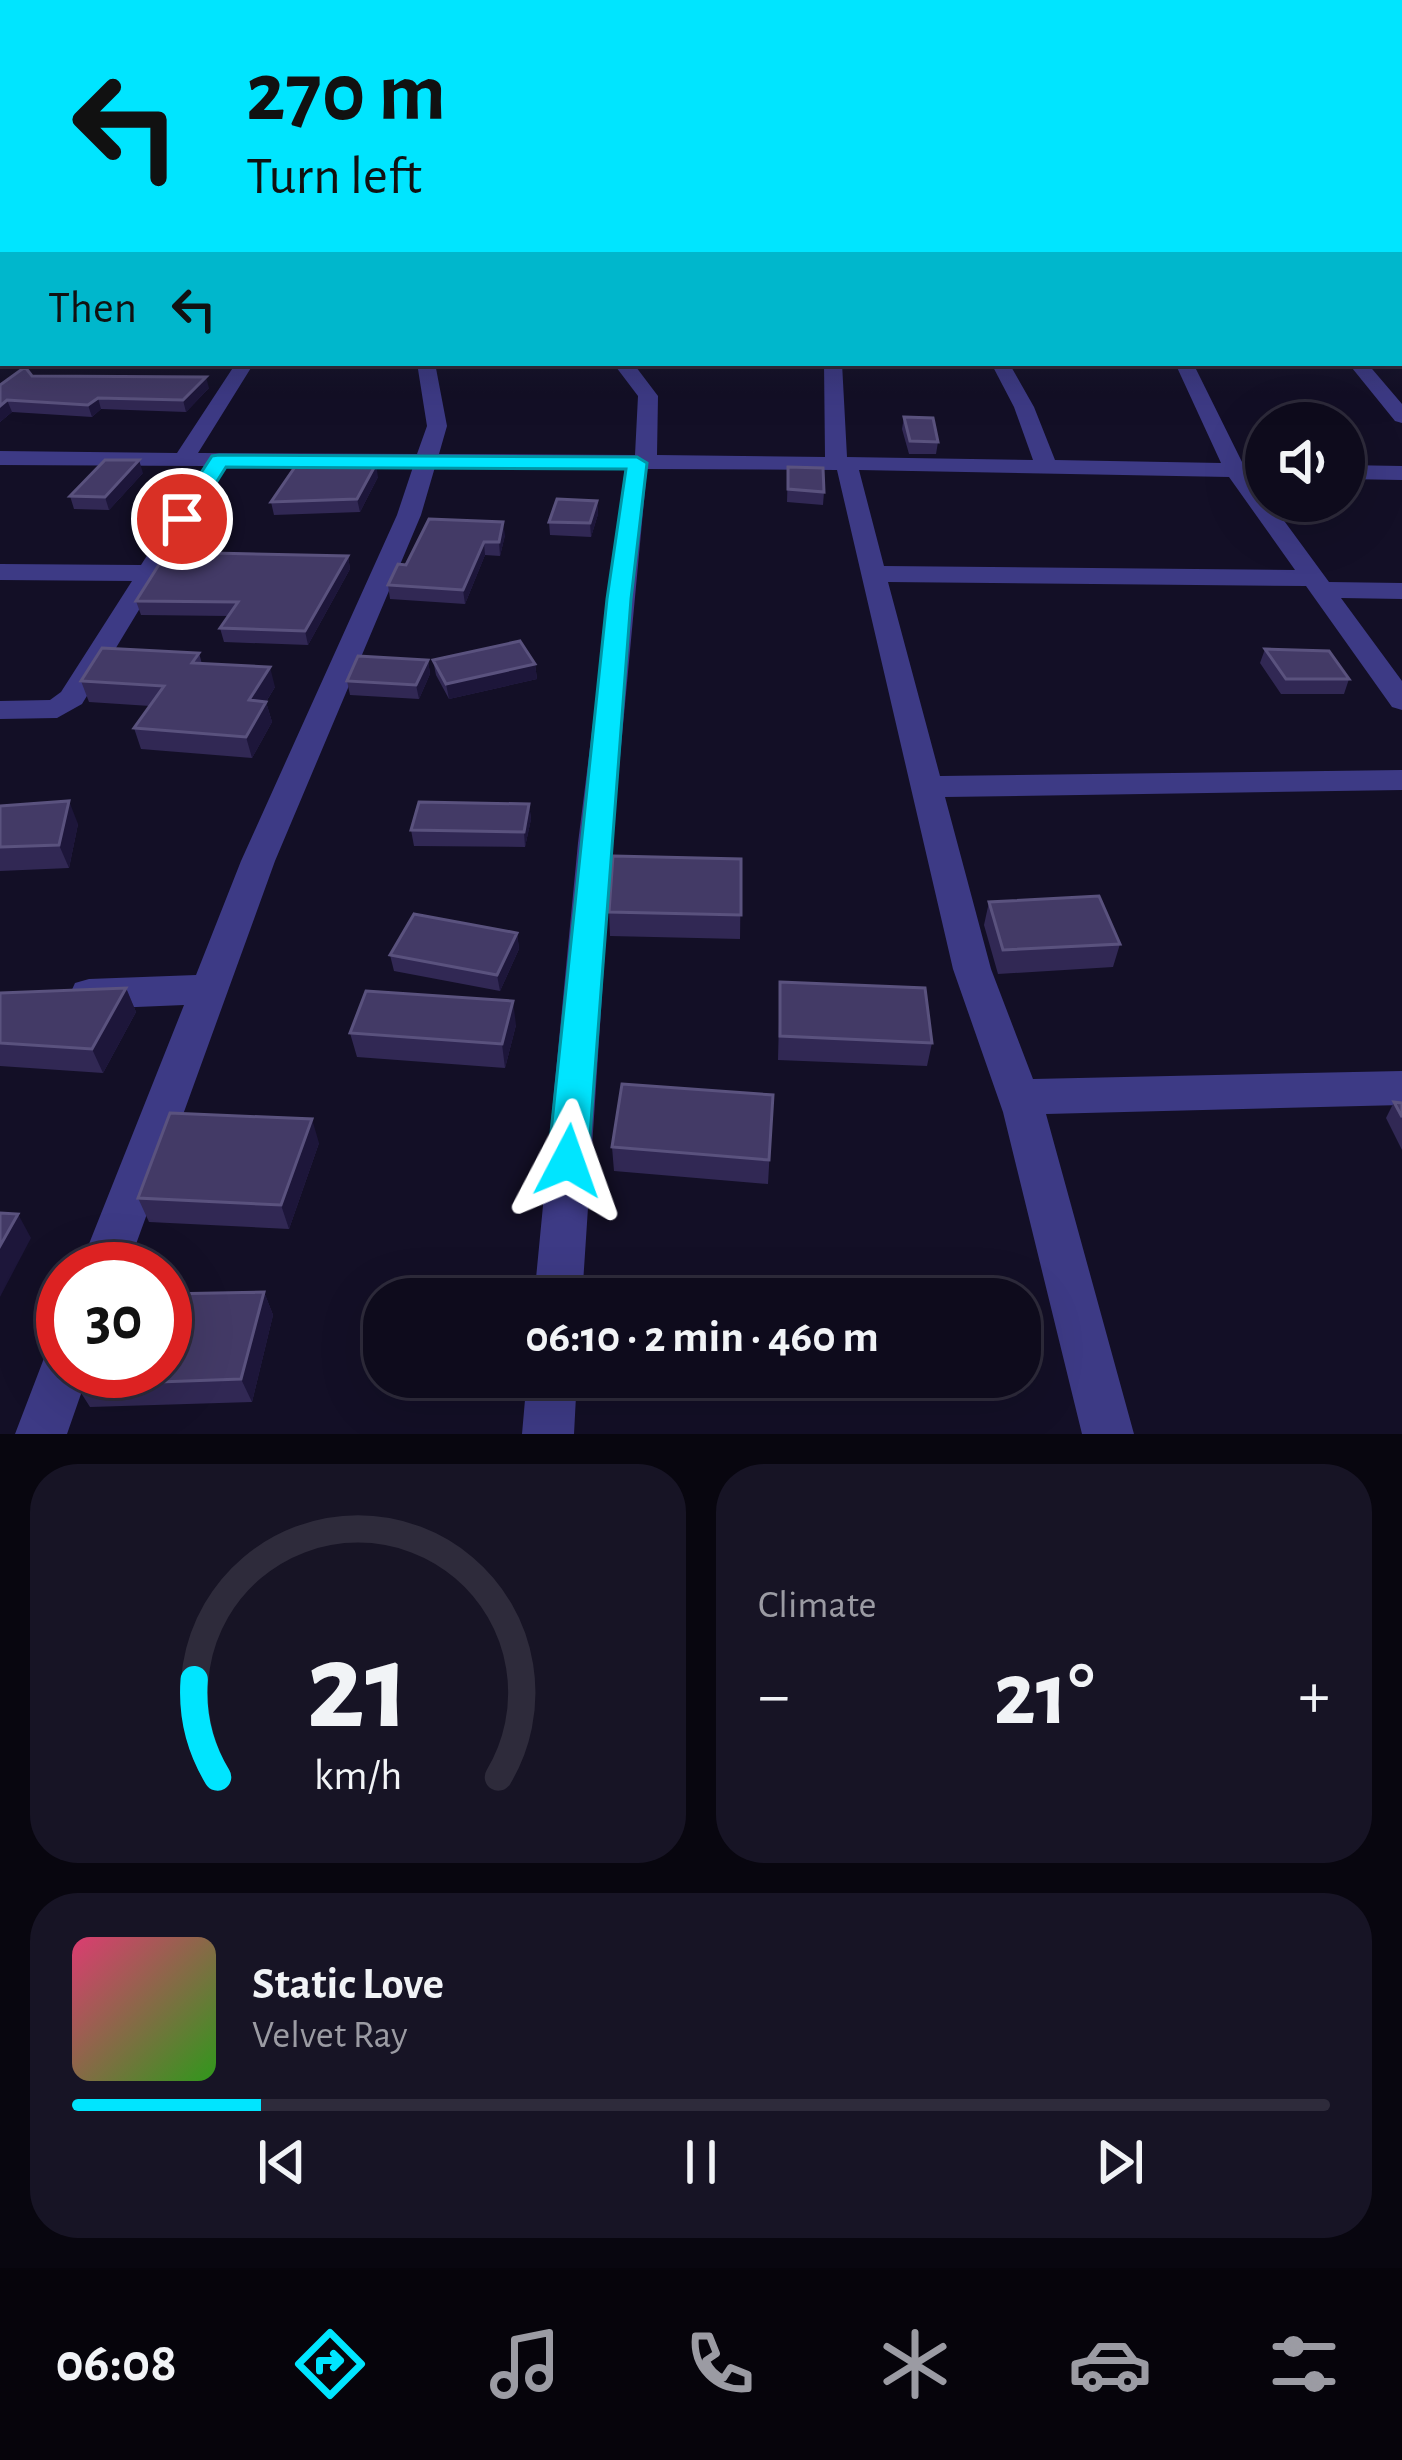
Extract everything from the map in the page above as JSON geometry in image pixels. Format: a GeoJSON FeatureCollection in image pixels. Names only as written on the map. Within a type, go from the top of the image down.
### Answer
{"type":"FeatureCollection","features":[{"type":"Feature","properties":{"kind":"street"},"geometry":{"type":"LineString","coordinates":[[183,460],[243,366]]}},
{"type":"Feature","properties":{"kind":"street"},"geometry":{"type":"LineString","coordinates":[[113,1242],[258,861],[409,515],[437,425],[427,366]]}},
{"type":"Feature","properties":{"kind":"street"},"geometry":{"type":"LineString","coordinates":[[560,1278],[619,599],[652,409],[644,381],[626,366]]}},
{"type":"Feature","properties":{"kind":"street"},"geometry":{"type":"LineString","coordinates":[[833,366],[841,463],[874,574],[972,969],[1018,1097],[1108,1434]]}},
{"type":"Feature","properties":{"kind":"street"},"geometry":{"type":"LineString","coordinates":[[1002,366],[1024,407],[1046,466]]}},
{"type":"Feature","properties":{"kind":"street"},"geometry":{"type":"LineString","coordinates":[[1185,366],[1235,470],[1402,701]]}},
{"type":"Feature","properties":{"kind":"street"},"geometry":{"type":"LineString","coordinates":[[1360,366],[1402,417]]}},
{"type":"Feature","properties":{"kind":"street"},"geometry":{"type":"LineString","coordinates":[[0,458],[1245,470]]}},
{"type":"Feature","properties":{"kind":"street"},"geometry":{"type":"LineString","coordinates":[[0,710],[57,709],[72,698],[219,460]]}},
{"type":"Feature","properties":{"kind":"street"},"geometry":{"type":"LineString","coordinates":[[1365,472],[1402,473]]}},
{"type":"Feature","properties":{"kind":"street"},"geometry":{"type":"LineString","coordinates":[[0,572],[151,573]]}},
{"type":"Feature","properties":{"kind":"street"},"geometry":{"type":"LineString","coordinates":[[874,574],[1317,584],[1402,591]]}},
{"type":"Feature","properties":{"kind":"street"},"geometry":{"type":"LineString","coordinates":[[926,787],[1402,780]]}},
{"type":"Feature","properties":{"kind":"street"},"geometry":{"type":"LineString","coordinates":[[46,996],[208,988]]}},
{"type":"Feature","properties":{"kind":"street"},"geometry":{"type":"LineString","coordinates":[[1018,1097],[1402,1088]]}},
{"type":"Feature","properties":{"kind":"street"},"geometry":{"type":"LineString","coordinates":[[41,1434],[54,1398]]}},
{"type":"Feature","properties":{"kind":"street"},"geometry":{"type":"LineString","coordinates":[[548,1434],[551,1398]]}},
{"type":"Feature","properties":{"kind":"building"},"geometry":{"type":"Polygon","coordinates":[[[25,367],[32,376],[206,377],[183,400],[98,398],[88,405],[7,400],[0,406],[0,385],[25,367]]]}},
{"type":"Feature","properties":{"kind":"building"},"geometry":{"type":"Polygon","coordinates":[[[904,417],[933,418],[938,442],[910,441],[904,417]]]}},
{"type":"Feature","properties":{"kind":"building"},"geometry":{"type":"Polygon","coordinates":[[[105,460],[139,460],[105,497],[70,496],[105,460]]]}},
{"type":"Feature","properties":{"kind":"building"},"geometry":{"type":"Polygon","coordinates":[[[297,464],[376,464],[357,499],[271,502],[297,464]]]}},
{"type":"Feature","properties":{"kind":"building"},"geometry":{"type":"Polygon","coordinates":[[[788,467],[823,468],[824,492],[788,489],[788,467]]]}},
{"type":"Feature","properties":{"kind":"building"},"geometry":{"type":"Polygon","coordinates":[[[557,499],[597,501],[590,523],[549,522],[557,499]]]}},
{"type":"Feature","properties":{"kind":"building"},"geometry":{"type":"Polygon","coordinates":[[[429,519],[503,522],[499,542],[484,542],[463,590],[388,585],[398,564],[406,565],[429,519]]]}},
{"type":"Feature","properties":{"kind":"building"},"geometry":{"type":"Polygon","coordinates":[[[167,552],[348,556],[305,631],[220,628],[238,602],[136,601],[167,552]]]}},
{"type":"Feature","properties":{"kind":"building"},"geometry":{"type":"Polygon","coordinates":[[[520,641],[535,664],[446,684],[433,660],[520,641]]]}},
{"type":"Feature","properties":{"kind":"building"},"geometry":{"type":"Polygon","coordinates":[[[102,648],[199,653],[192,663],[270,667],[249,700],[266,702],[246,737],[134,728],[164,686],[81,681],[102,648]]]}},
{"type":"Feature","properties":{"kind":"building"},"geometry":{"type":"Polygon","coordinates":[[[1265,649],[1329,651],[1349,679],[1286,679],[1265,649]]]}},
{"type":"Feature","properties":{"kind":"building"},"geometry":{"type":"Polygon","coordinates":[[[358,656],[428,660],[416,685],[347,681],[358,656]]]}},
{"type":"Feature","properties":{"kind":"building"},"geometry":{"type":"Polygon","coordinates":[[[69,801],[59,845],[0,847],[0,806],[69,801]]]}},
{"type":"Feature","properties":{"kind":"building"},"geometry":{"type":"Polygon","coordinates":[[[419,802],[529,804],[524,832],[411,830],[419,802]]]}},
{"type":"Feature","properties":{"kind":"building"},"geometry":{"type":"Polygon","coordinates":[[[613,856],[741,859],[741,915],[609,912],[613,856]]]}},
{"type":"Feature","properties":{"kind":"building"},"geometry":{"type":"Polygon","coordinates":[[[1099,896],[1120,944],[1003,950],[989,902],[1099,896]]]}},
{"type":"Feature","properties":{"kind":"building"},"geometry":{"type":"Polygon","coordinates":[[[414,914],[517,933],[497,975],[390,955],[414,914]]]}},
{"type":"Feature","properties":{"kind":"building"},"geometry":{"type":"Polygon","coordinates":[[[780,982],[925,988],[932,1043],[780,1036],[780,982]]]}},
{"type":"Feature","properties":{"kind":"building"},"geometry":{"type":"Polygon","coordinates":[[[126,988],[92,1049],[0,1043],[0,993],[126,988]]]}},
{"type":"Feature","properties":{"kind":"building"},"geometry":{"type":"Polygon","coordinates":[[[366,991],[513,1001],[502,1044],[350,1033],[366,991]]]}},
{"type":"Feature","properties":{"kind":"building"},"geometry":{"type":"Polygon","coordinates":[[[622,1084],[773,1095],[769,1160],[612,1147],[622,1084]]]}},
{"type":"Feature","properties":{"kind":"building"},"geometry":{"type":"Polygon","coordinates":[[[170,1113],[312,1119],[281,1205],[138,1198],[170,1113]]]}},
{"type":"Feature","properties":{"kind":"building"},"geometry":{"type":"Polygon","coordinates":[[[0,1213],[18,1214],[0,1246],[0,1213]]]}},
{"type":"Feature","properties":{"kind":"building"},"geometry":{"type":"Polygon","coordinates":[[[264,1292],[241,1379],[192,1381],[192,1293],[264,1292]]]}},
{"type":"Feature","properties":{"kind":"route"},"geometry":{"type":"LineString","coordinates":[[182,519],[219,460],[637,463],[619,599],[568,1161]]}}]}
